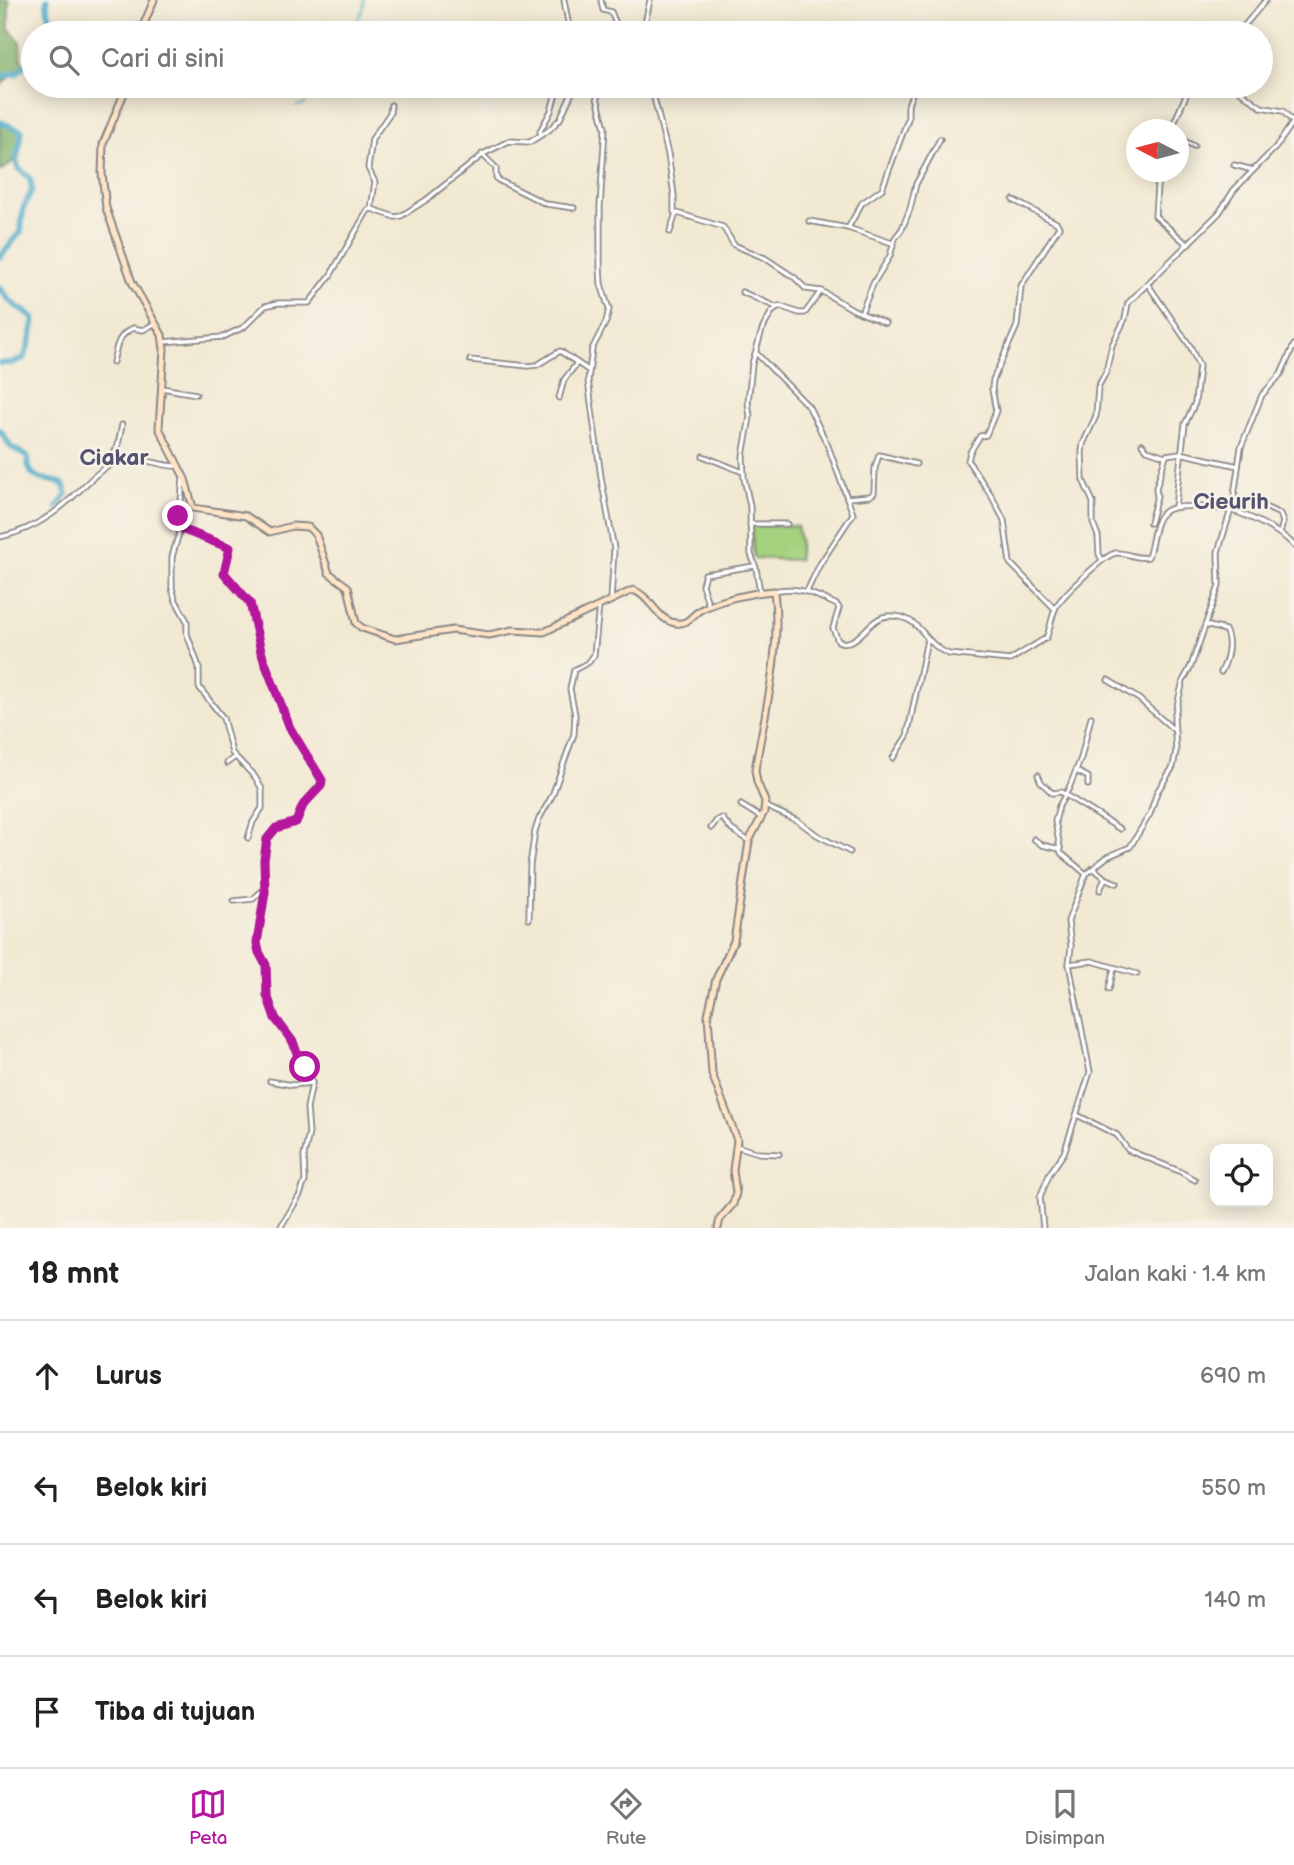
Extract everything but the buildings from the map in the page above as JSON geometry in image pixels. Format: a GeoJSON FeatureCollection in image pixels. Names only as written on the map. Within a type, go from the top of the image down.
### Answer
{"type":"FeatureCollection","features":[{"type":"Feature","properties":{"kind":"street"},"geometry":{"type":"LineString","coordinates":[[145,21],[154,0]]}},
{"type":"Feature","properties":{"kind":"street"},"geometry":{"type":"LineString","coordinates":[[564,0],[568,21]]}},
{"type":"Feature","properties":{"kind":"street"},"geometry":{"type":"LineString","coordinates":[[601,0],[603,10],[611,12],[615,21]]}},
{"type":"Feature","properties":{"kind":"street"},"geometry":{"type":"LineString","coordinates":[[646,21],[650,0]]}},
{"type":"Feature","properties":{"kind":"street"},"geometry":{"type":"LineString","coordinates":[[1248,21],[1266,0]]}},
{"type":"Feature","properties":{"kind":"street"},"geometry":{"type":"LineString","coordinates":[[122,98],[103,144],[104,191],[110,223],[125,265],[156,323],[163,342],[159,428],[195,509],[249,516],[270,531],[292,526],[308,527],[316,535],[328,573],[348,587],[356,623],[376,634],[395,639],[453,630],[489,635],[513,630],[544,632],[630,590],[635,591],[665,618],[677,623],[688,621],[701,608],[784,588],[807,591],[839,606],[833,628],[838,641],[843,643],[852,641],[884,616],[910,620],[940,651],[1005,660],[1015,659],[1046,638],[1055,609],[1067,591],[1102,560],[1115,553],[1142,559],[1148,557],[1160,516],[1167,510],[1175,507],[1241,514],[1280,533],[1294,546]]}},
{"type":"Feature","properties":{"kind":"street"},"geometry":{"type":"LineString","coordinates":[[541,135],[555,98]]}},
{"type":"Feature","properties":{"kind":"street"},"geometry":{"type":"LineString","coordinates":[[371,209],[395,217],[404,214],[482,155],[507,141],[529,143],[541,135],[563,114],[570,98]]}},
{"type":"Feature","properties":{"kind":"street"},"geometry":{"type":"LineString","coordinates":[[597,98],[605,128],[601,285],[609,312],[592,349],[588,370],[599,466],[614,554],[611,600]]}},
{"type":"Feature","properties":{"kind":"street"},"geometry":{"type":"LineString","coordinates":[[653,98],[667,153],[674,197],[673,208],[676,213],[723,227],[734,245],[765,258],[795,278],[806,289],[821,291],[885,323]]}},
{"type":"Feature","properties":{"kind":"street"},"geometry":{"type":"LineString","coordinates":[[848,228],[862,203],[882,190],[908,120],[911,98]]}},
{"type":"Feature","properties":{"kind":"street"},"geometry":{"type":"LineString","coordinates":[[1176,119],[1185,98]]}},
{"type":"Feature","properties":{"kind":"street"},"geometry":{"type":"LineString","coordinates":[[1102,560],[1093,523],[1093,502],[1083,480],[1081,463],[1083,444],[1096,416],[1098,387],[1106,372],[1112,345],[1125,318],[1128,303],[1219,213],[1234,190],[1276,147],[1294,122],[1283,111],[1261,107],[1249,98]]}},
{"type":"Feature","properties":{"kind":"street"},"geometry":{"type":"LineString","coordinates":[[163,342],[223,337],[244,327],[265,306],[278,303],[309,303],[330,276],[360,221],[371,209],[374,183],[368,168],[371,141],[390,113],[391,105]]}},
{"type":"Feature","properties":{"kind":"street"},"geometry":{"type":"LineString","coordinates":[[861,313],[874,282],[890,256],[892,243],[911,209],[916,184],[940,139]]}},
{"type":"Feature","properties":{"kind":"street"},"geometry":{"type":"LineString","coordinates":[[1189,143],[1195,146]]}},
{"type":"Feature","properties":{"kind":"street"},"geometry":{"type":"LineString","coordinates":[[482,155],[497,170],[498,180],[546,204],[574,208]]}},
{"type":"Feature","properties":{"kind":"street"},"geometry":{"type":"LineString","coordinates":[[1234,165],[1253,170]]}},
{"type":"Feature","properties":{"kind":"street"},"geometry":{"type":"LineString","coordinates":[[1157,182],[1155,216],[1188,245]]}},
{"type":"Feature","properties":{"kind":"street"},"geometry":{"type":"LineString","coordinates":[[1013,200],[1058,223],[1059,227],[1021,286],[1016,330],[993,383],[996,413],[986,435],[980,436],[970,452],[968,461],[1004,520],[1010,563],[1055,609]]}},
{"type":"Feature","properties":{"kind":"street"},"geometry":{"type":"LineString","coordinates":[[670,232],[676,213]]}},
{"type":"Feature","properties":{"kind":"street"},"geometry":{"type":"LineString","coordinates":[[809,221],[848,228],[892,243]]}},
{"type":"Feature","properties":{"kind":"street"},"geometry":{"type":"LineString","coordinates":[[1149,285],[1189,344],[1198,364],[1195,403],[1185,422],[1180,453],[1175,507]]}},
{"type":"Feature","properties":{"kind":"street"},"geometry":{"type":"LineString","coordinates":[[743,292],[776,307],[805,313],[821,291]]}},
{"type":"Feature","properties":{"kind":"street"},"geometry":{"type":"LineString","coordinates":[[760,592],[751,554],[750,506],[743,472],[743,456],[751,417],[748,401],[755,353],[762,330],[776,307]]}},
{"type":"Feature","properties":{"kind":"street"},"geometry":{"type":"LineString","coordinates":[[113,362],[118,340],[124,334],[134,327],[143,330],[156,323]]}},
{"type":"Feature","properties":{"kind":"street"},"geometry":{"type":"LineString","coordinates":[[1043,1228],[1040,1197],[1050,1172],[1065,1153],[1090,1072],[1069,964],[1071,946],[1068,921],[1086,874],[1107,857],[1130,847],[1150,814],[1157,792],[1173,767],[1176,751],[1174,718],[1183,681],[1191,666],[1219,586],[1218,552],[1230,511],[1241,447],[1262,395],[1287,364],[1294,345]]}},
{"type":"Feature","properties":{"kind":"street"},"geometry":{"type":"LineString","coordinates":[[470,359],[528,366],[537,365],[560,351],[588,370]]}},
{"type":"Feature","properties":{"kind":"street"},"geometry":{"type":"LineString","coordinates":[[755,353],[809,407],[824,436],[853,516],[831,547],[807,591]]}},
{"type":"Feature","properties":{"kind":"street"},"geometry":{"type":"LineString","coordinates":[[559,398],[564,380],[577,363]]}},
{"type":"Feature","properties":{"kind":"street"},"geometry":{"type":"LineString","coordinates":[[162,388],[195,394]]}},
{"type":"Feature","properties":{"kind":"street"},"geometry":{"type":"LineString","coordinates":[[106,468],[118,445],[122,425]]}},
{"type":"Feature","properties":{"kind":"street"},"geometry":{"type":"LineString","coordinates":[[1142,444],[1147,450],[1165,456]]}},
{"type":"Feature","properties":{"kind":"street"},"geometry":{"type":"LineString","coordinates":[[1150,523],[1165,456],[1180,453],[1238,466]]}},
{"type":"Feature","properties":{"kind":"street"},"geometry":{"type":"LineString","coordinates":[[847,498],[870,496],[874,493],[878,455],[916,464]]}},
{"type":"Feature","properties":{"kind":"street"},"geometry":{"type":"LineString","coordinates":[[703,456],[743,472]]}},
{"type":"Feature","properties":{"kind":"street"},"geometry":{"type":"LineString","coordinates":[[0,537],[14,534],[52,515],[70,500],[87,480],[127,459],[177,466]]}},
{"type":"Feature","properties":{"kind":"street"},"geometry":{"type":"LineString","coordinates":[[182,475],[183,495],[179,524],[184,530],[230,548],[224,573],[250,603],[261,652],[290,728],[322,780],[321,786],[303,805],[296,822],[279,826],[269,834],[264,853],[265,887],[257,943],[266,965],[268,999],[275,1018],[294,1043],[312,1083],[307,1105],[309,1133],[304,1158],[305,1181],[300,1195],[279,1228]]}},
{"type":"Feature","properties":{"kind":"street"},"geometry":{"type":"LineString","coordinates":[[1250,500],[1280,514],[1283,522],[1280,533]]}},
{"type":"Feature","properties":{"kind":"street"},"geometry":{"type":"LineString","coordinates":[[750,524],[788,524]]}},
{"type":"Feature","properties":{"kind":"street"},"geometry":{"type":"LineString","coordinates":[[181,526],[172,557],[173,593],[187,621],[187,634],[199,667],[199,687],[223,718],[230,749],[255,776],[262,789],[262,808],[253,822],[248,838]]}},
{"type":"Feature","properties":{"kind":"street"},"geometry":{"type":"LineString","coordinates":[[709,606],[702,585],[705,575],[754,566]]}},
{"type":"Feature","properties":{"kind":"street"},"geometry":{"type":"LineString","coordinates":[[718,1228],[720,1219],[733,1204],[736,1193],[733,1170],[736,1135],[712,1074],[708,1015],[716,979],[734,941],[749,841],[762,818],[765,806],[755,770],[773,679],[777,633],[774,591]]}},
{"type":"Feature","properties":{"kind":"street"},"geometry":{"type":"LineString","coordinates":[[528,919],[530,865],[535,831],[552,796],[573,740],[575,723],[570,681],[574,670],[589,662],[594,654],[599,606]]}},
{"type":"Feature","properties":{"kind":"street"},"geometry":{"type":"LineString","coordinates":[[1205,625],[1224,630],[1228,637],[1221,672]]}},
{"type":"Feature","properties":{"kind":"street"},"geometry":{"type":"LineString","coordinates":[[893,758],[907,736],[927,640]]}},
{"type":"Feature","properties":{"kind":"street"},"geometry":{"type":"LineString","coordinates":[[1108,680],[1141,700],[1174,730]]}},
{"type":"Feature","properties":{"kind":"street"},"geometry":{"type":"LineString","coordinates":[[1086,874],[1065,857],[1060,849],[1055,821],[1059,806],[1076,771],[1091,717]]}},
{"type":"Feature","properties":{"kind":"street"},"geometry":{"type":"LineString","coordinates":[[226,764],[235,757]]}},
{"type":"Feature","properties":{"kind":"street"},"geometry":{"type":"LineString","coordinates":[[1076,771],[1088,777],[1088,785]]}},
{"type":"Feature","properties":{"kind":"street"},"geometry":{"type":"LineString","coordinates":[[1038,775],[1052,793],[1060,792],[1120,829]]}},
{"type":"Feature","properties":{"kind":"street"},"geometry":{"type":"LineString","coordinates":[[741,805],[762,818]]}},
{"type":"Feature","properties":{"kind":"street"},"geometry":{"type":"LineString","coordinates":[[765,806],[801,822],[817,835],[850,852]]}},
{"type":"Feature","properties":{"kind":"street"},"geometry":{"type":"LineString","coordinates":[[711,828],[722,818],[732,830],[749,841]]}},
{"type":"Feature","properties":{"kind":"street"},"geometry":{"type":"LineString","coordinates":[[1034,839],[1042,845],[1060,849]]}},
{"type":"Feature","properties":{"kind":"street"},"geometry":{"type":"LineString","coordinates":[[1093,868],[1116,883]]}},
{"type":"Feature","properties":{"kind":"street"},"geometry":{"type":"LineString","coordinates":[[1100,890],[1105,878]]}},
{"type":"Feature","properties":{"kind":"street"},"geometry":{"type":"LineString","coordinates":[[234,901],[253,899],[265,887]]}},
{"type":"Feature","properties":{"kind":"street"},"geometry":{"type":"LineString","coordinates":[[1069,964],[1091,961],[1137,974]]}},
{"type":"Feature","properties":{"kind":"street"},"geometry":{"type":"LineString","coordinates":[[1109,989],[1114,968]]}},
{"type":"Feature","properties":{"kind":"street"},"geometry":{"type":"LineString","coordinates":[[270,1082],[292,1085],[312,1083]]}},
{"type":"Feature","properties":{"kind":"street"},"geometry":{"type":"LineString","coordinates":[[1077,1115],[1117,1135],[1126,1150],[1195,1180]]}},
{"type":"Feature","properties":{"kind":"street"},"geometry":{"type":"LineString","coordinates":[[736,1146],[759,1153],[779,1154]]}},
{"type":"Feature","properties":{"kind":"green space"},"geometry":{"type":"Polygon","coordinates":[[[0,0],[9,0],[9,29],[20,41],[21,67],[0,86],[0,0]]]}},
{"type":"Feature","properties":{"kind":"green space"},"geometry":{"type":"Polygon","coordinates":[[[0,123],[16,127],[23,134],[17,155],[0,171],[0,123]]]}},
{"type":"Feature","properties":{"kind":"green space"},"geometry":{"type":"Polygon","coordinates":[[[751,525],[797,526],[800,542],[798,560],[754,558],[751,525]]]}},
{"type":"Feature","properties":{"kind":"waterway"},"geometry":{"type":"LineString","coordinates":[[47,0],[52,21]]}},
{"type":"Feature","properties":{"kind":"waterway"},"geometry":{"type":"LineString","coordinates":[[357,21],[364,0]]}},
{"type":"Feature","properties":{"kind":"waterway"},"geometry":{"type":"LineString","coordinates":[[0,79],[7,74],[16,74],[21,69]]}},
{"type":"Feature","properties":{"kind":"waterway"},"geometry":{"type":"LineString","coordinates":[[296,106],[304,105],[308,98]]}},
{"type":"Feature","properties":{"kind":"waterway"},"geometry":{"type":"LineString","coordinates":[[0,122],[22,131],[16,162],[19,169],[30,178],[32,190],[23,209],[21,231],[0,257]]}},
{"type":"Feature","properties":{"kind":"waterway"},"geometry":{"type":"LineString","coordinates":[[0,288],[9,300],[33,319],[31,339],[24,358],[12,363],[0,363]]}},
{"type":"Feature","properties":{"kind":"waterway"},"geometry":{"type":"LineString","coordinates":[[0,430],[11,447],[28,457],[34,476],[63,484],[67,494],[57,507]]}},
{"type":"Feature","properties":{"kind":"district","name":"Ciakar"},"geometry":{"type":"Point","coordinates":[114,457]}},
{"type":"Feature","properties":{"kind":"district","name":"Cieurih"},"geometry":{"type":"Point","coordinates":[1231,501]}},
{"type":"Feature","properties":{"kind":"route"},"geometry":{"type":"LineString","coordinates":[[178,516],[179,524],[184,530],[230,548],[223,568],[225,576],[250,603],[261,652],[290,728],[322,780],[321,786],[303,805],[298,820],[272,830],[267,839],[264,860],[265,892],[257,943],[266,965],[267,995],[275,1018],[295,1045],[305,1067]]}}]}
